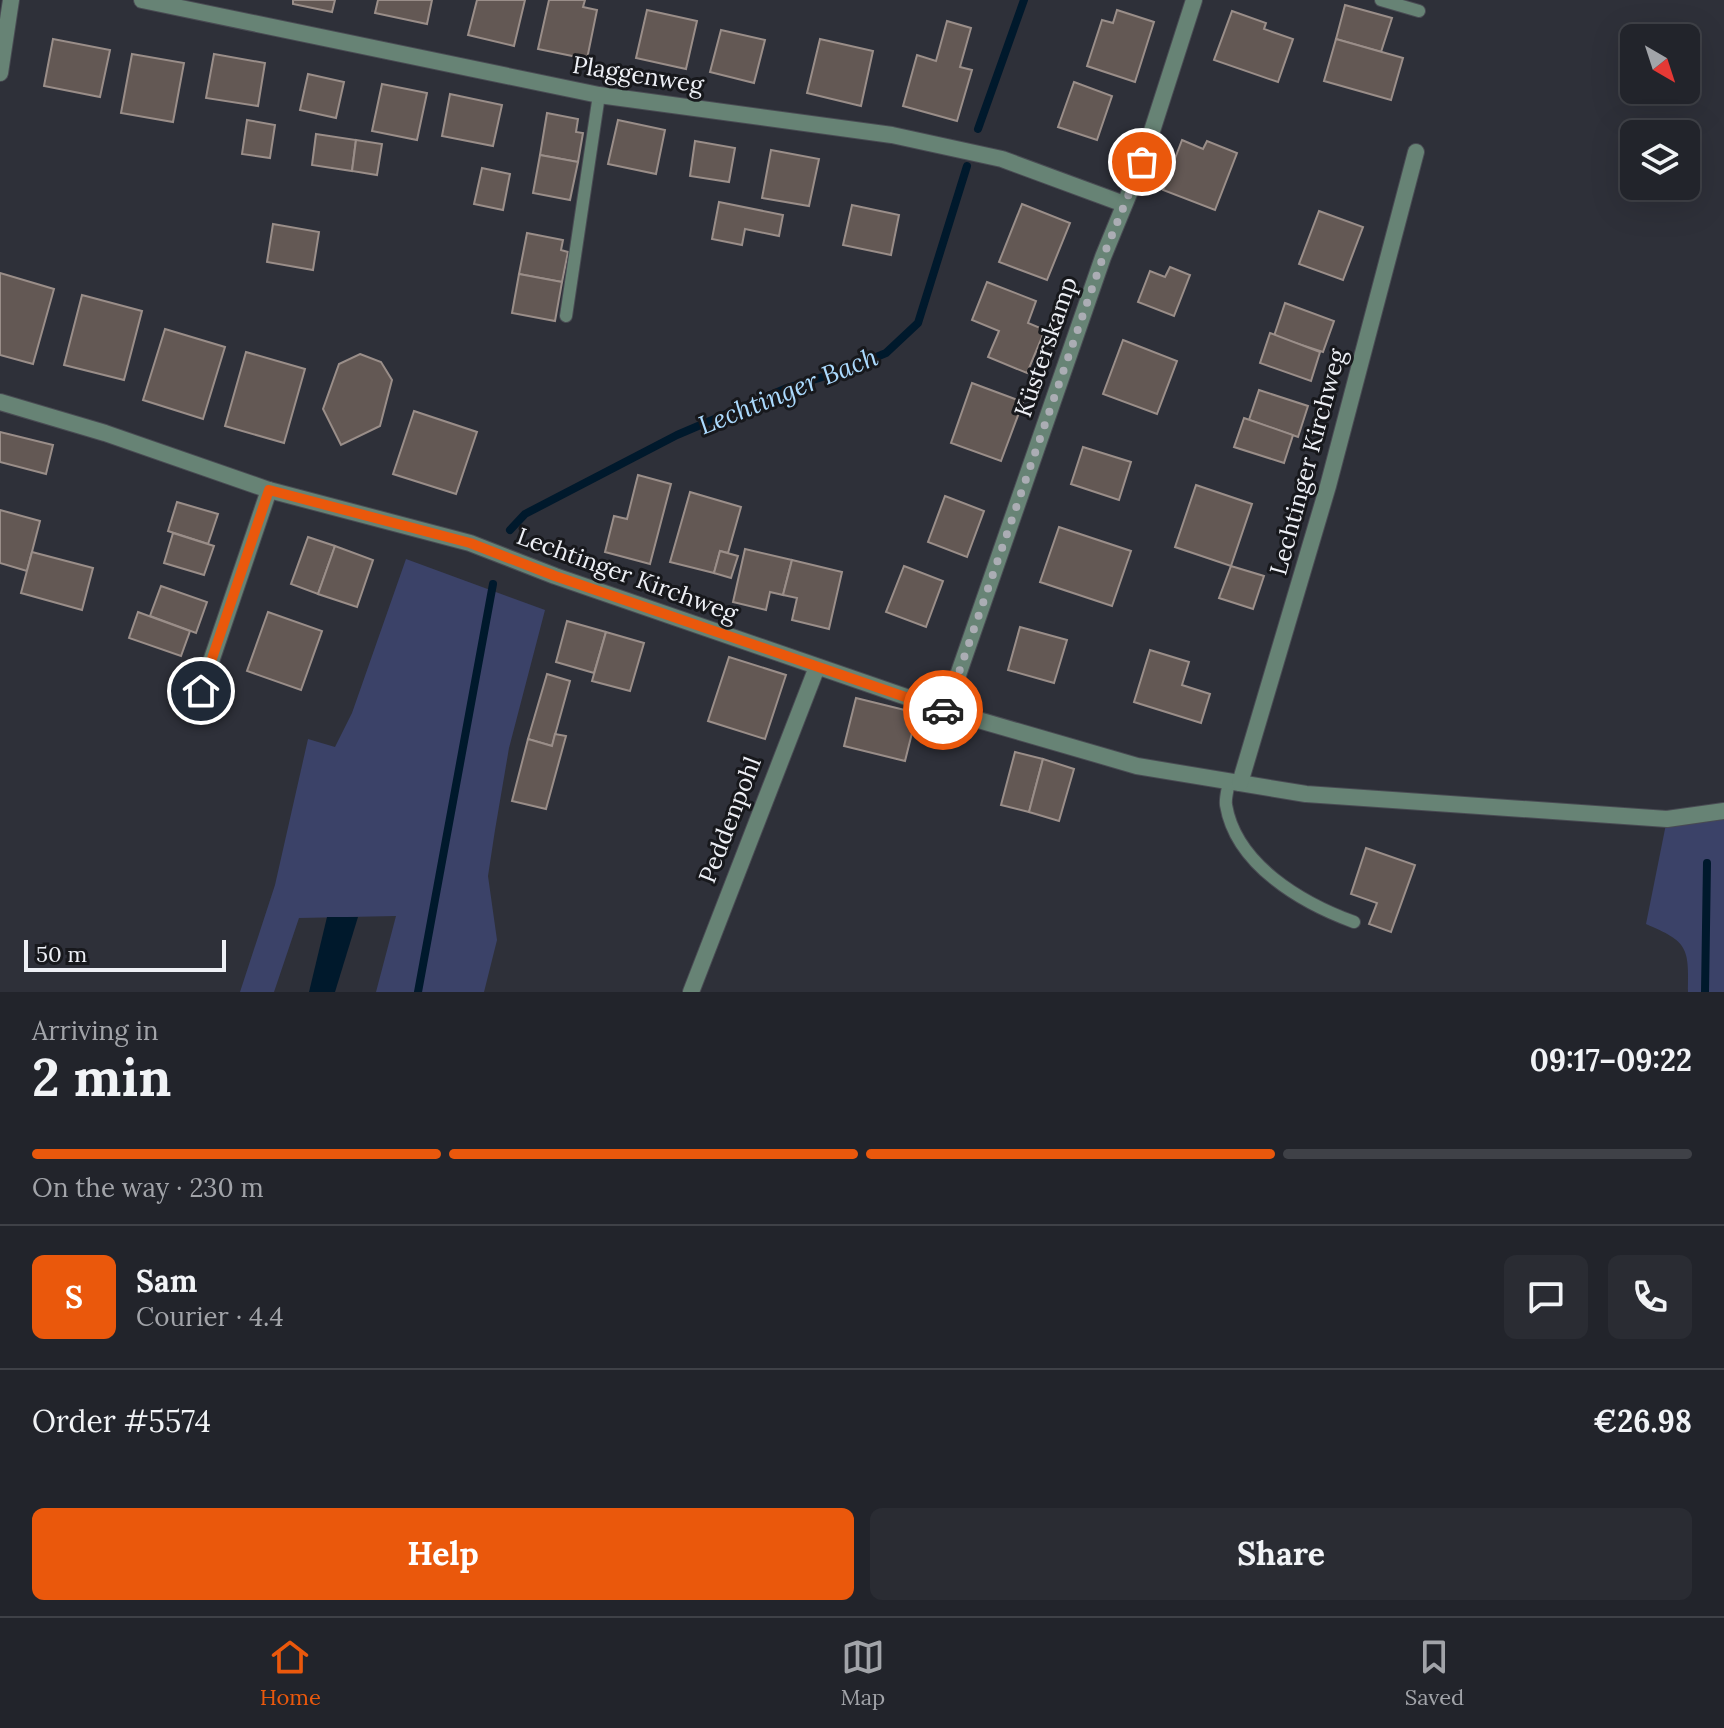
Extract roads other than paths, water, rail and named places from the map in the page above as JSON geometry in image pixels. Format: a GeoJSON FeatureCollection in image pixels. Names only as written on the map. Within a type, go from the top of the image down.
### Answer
{"type":"FeatureCollection","features":[{"type":"Feature","properties":{"kind":"street"},"geometry":{"type":"LineString","coordinates":[[0,73],[11,0]]}},
{"type":"Feature","properties":{"kind":"street","name":"Plaggenweg"},"geometry":{"type":"LineString","coordinates":[[142,0],[599,95],[892,135],[1002,159],[1124,204]]}},
{"type":"Feature","properties":{"kind":"street","name":"Küsterskamp"},"geometry":{"type":"LineString","coordinates":[[944,710],[1103,257],[1142,162],[1194,0]]}},
{"type":"Feature","properties":{"kind":"street","name":"Lechtinger Kirchweg"},"geometry":{"type":"LineString","coordinates":[[1235,782],[1328,486],[1416,152]]}},
{"type":"Feature","properties":{"kind":"street","name":"Lechtinger Kirchweg"},"geometry":{"type":"LineString","coordinates":[[0,402],[105,433],[269,490],[470,543],[555,576],[944,710],[1137,766],[1306,794],[1667,819],[1724,811]]}},
{"type":"Feature","properties":{"kind":"street"},"geometry":{"type":"LineString","coordinates":[[201,691],[269,490]]}},
{"type":"Feature","properties":{"kind":"street","name":"Peddenpohl"},"geometry":{"type":"LineString","coordinates":[[691,992],[817,667]]}},
{"type":"Feature","properties":{"kind":"lane"},"geometry":{"type":"LineString","coordinates":[[1381,0],[1419,11]]}},
{"type":"Feature","properties":{"kind":"lane"},"geometry":{"type":"LineString","coordinates":[[566,316],[599,95]]}},
{"type":"Feature","properties":{"kind":"lane"},"geometry":{"type":"LineString","coordinates":[[1235,782],[1225,803],[1233,829],[1252,857],[1296,896],[1354,922]]}},
{"type":"Feature","properties":{"kind":"waterway","name":"Lechtinger Bach"},"geometry":{"type":"LineString","coordinates":[[978,129],[1024,0]]}},
{"type":"Feature","properties":{"kind":"waterway","name":"Lechtinger Bach"},"geometry":{"type":"LineString","coordinates":[[510,530],[525,514],[677,435],[787,388],[886,353],[918,323],[967,166]]}},
{"type":"Feature","properties":{"kind":"waterway","name":"Lechtinger Bach"},"geometry":{"type":"LineString","coordinates":[[418,992],[493,584]]}},
{"type":"Feature","properties":{"kind":"waterway"},"geometry":{"type":"LineString","coordinates":[[1705,992],[1707,863]]}}]}
